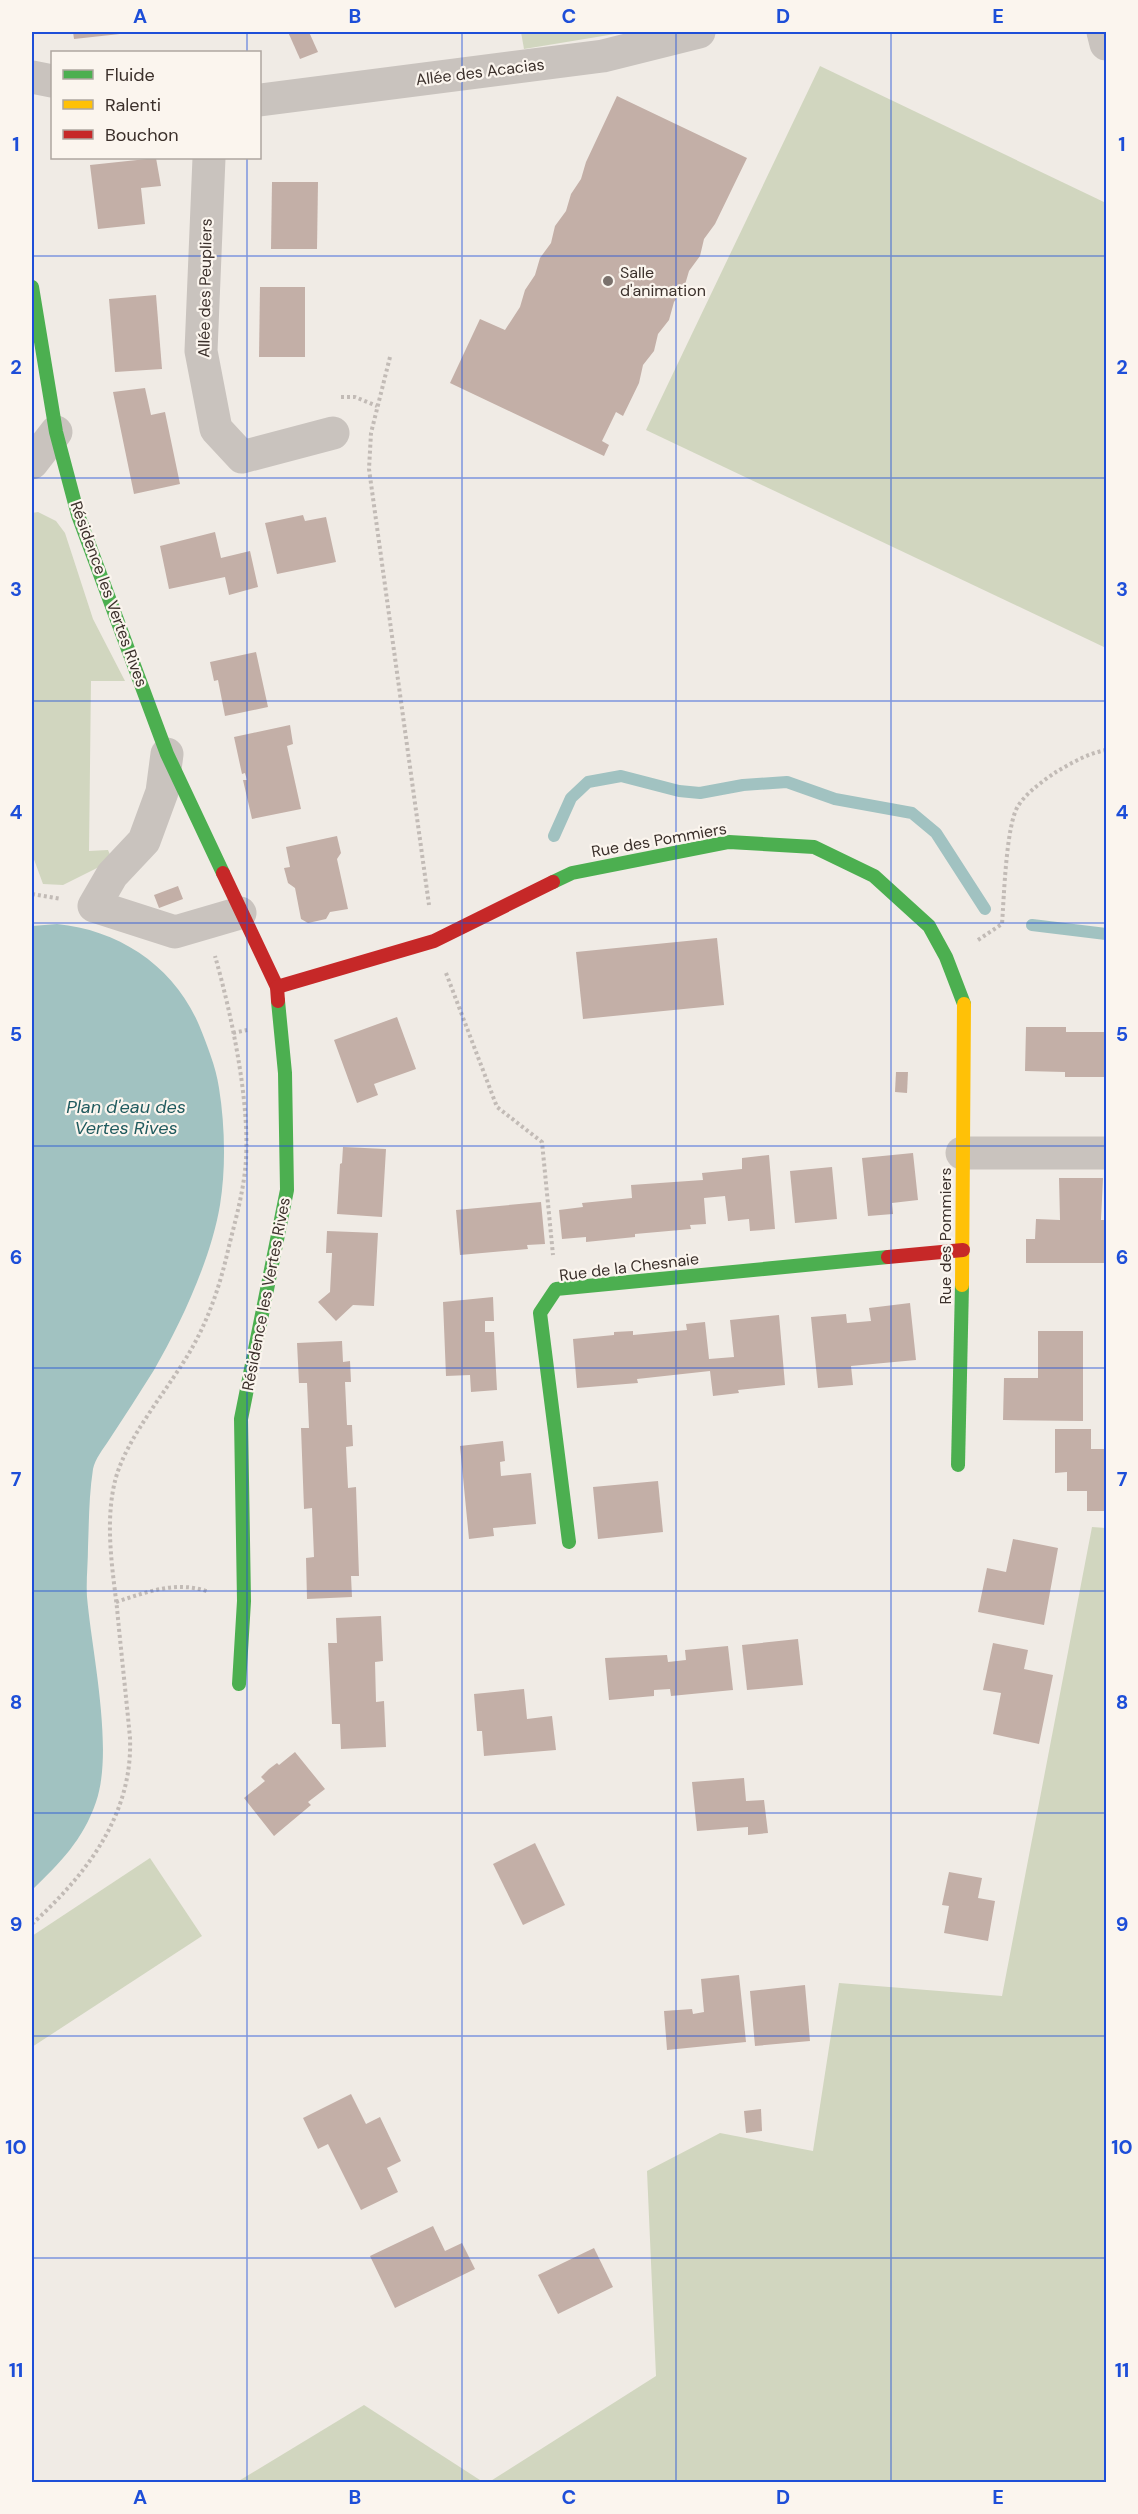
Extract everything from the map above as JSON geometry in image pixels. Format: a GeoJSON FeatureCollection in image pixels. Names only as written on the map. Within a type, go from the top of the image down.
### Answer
{"type":"FeatureCollection","features":[{"type":"Feature","properties":{"kind":"street","name":"Allée des Acacias"},"geometry":{"type":"LineString","coordinates":[[261,100],[603,56],[699,32]]}},
{"type":"Feature","properties":{"kind":"street"},"geometry":{"type":"LineString","coordinates":[[1103,32],[1107,44]]}},
{"type":"Feature","properties":{"kind":"street"},"geometry":{"type":"LineString","coordinates":[[32,77],[51,81]]}},
{"type":"Feature","properties":{"kind":"street","name":"Allée des Peupliers"},"geometry":{"type":"LineString","coordinates":[[209,159],[201,351],[216,429],[242,457],[333,433]]}},
{"type":"Feature","properties":{"kind":"street","name":"Résidence les Vertes Rives"},"geometry":{"type":"LineString","coordinates":[[32,286],[56,432],[78,515],[166,754],[277,987],[285,1073],[287,1190],[241,1419],[244,1583],[239,1684]]}},
{"type":"Feature","properties":{"kind":"street"},"geometry":{"type":"LineString","coordinates":[[32,463],[56,432]]}},
{"type":"Feature","properties":{"kind":"street","name":"Résidence les Vertes Rives"},"geometry":{"type":"LineString","coordinates":[[166,754],[162,792],[144,841],[112,874],[94,906],[175,932],[240,913]]}},
{"type":"Feature","properties":{"kind":"street","name":"Rue des Pommiers"},"geometry":{"type":"LineString","coordinates":[[277,987],[434,941],[572,873],[729,842],[814,847],[874,876],[929,926],[946,957],[964,1003],[963,1250],[958,1465]]}},
{"type":"Feature","properties":{"kind":"street"},"geometry":{"type":"LineString","coordinates":[[962,1153],[1107,1153]]}},
{"type":"Feature","properties":{"kind":"street","name":"Rue de la Chesnaie"},"geometry":{"type":"LineString","coordinates":[[569,1542],[540,1313],[556,1288],[963,1250]]}},
{"type":"Feature","properties":{"kind":"path"},"geometry":{"type":"LineString","coordinates":[[390,357],[371,433],[369,470],[434,941],[497,1107],[542,1142],[556,1288]]}},
{"type":"Feature","properties":{"kind":"path"},"geometry":{"type":"LineString","coordinates":[[946,957],[1002,924],[1010,830],[1018,806],[1041,782],[1066,766],[1107,750]]}},
{"type":"Feature","properties":{"kind":"path"},"geometry":{"type":"LineString","coordinates":[[32,1924],[51,1907],[95,1854],[110,1830],[126,1788],[131,1763],[130,1738],[110,1524],[116,1477],[126,1454],[180,1369],[203,1327],[222,1275],[245,1169],[244,1124],[235,1043],[225,990],[206,923]]}},
{"type":"Feature","properties":{"kind":"path"},"geometry":{"type":"LineString","coordinates":[[116,1602],[153,1590],[181,1586],[212,1593],[244,1583]]}},
{"type":"Feature","properties":{"kind":"green space"},"geometry":{"type":"Polygon","coordinates":[[[521,32],[627,32],[524,49],[521,32]]]}},
{"type":"Feature","properties":{"kind":"green space"},"geometry":{"type":"Polygon","coordinates":[[[820,66],[1106,203],[1106,648],[646,430],[820,66]]]}},
{"type":"Feature","properties":{"kind":"green space"},"geometry":{"type":"Polygon","coordinates":[[[38,512],[56,521],[65,533],[93,619],[125,681],[91,681],[89,851],[108,850],[111,857],[99,867],[63,885],[43,884],[32,854],[32,513],[38,512]]]}},
{"type":"Feature","properties":{"kind":"green space"},"geometry":{"type":"Polygon","coordinates":[[[1092,1527],[1106,1528],[1106,2482],[489,2482],[656,2376],[647,2171],[720,2133],[813,2151],[839,1983],[1002,1996],[1092,1527]]]}},
{"type":"Feature","properties":{"kind":"green space"},"geometry":{"type":"Polygon","coordinates":[[[150,1858],[202,1936],[32,2047],[32,1936],[150,1858]]]}},
{"type":"Feature","properties":{"kind":"green space"},"geometry":{"type":"Polygon","coordinates":[[[364,2405],[483,2482],[237,2482],[364,2405]]]}},
{"type":"Feature","properties":{"kind":"water","name":"Plan d'eau des Vertes Rives"},"geometry":{"type":"Polygon","coordinates":[[[57,924],[102,934],[123,943],[142,955],[175,985],[199,1025],[218,1080],[223,1117],[224,1161],[216,1226],[194,1290],[154,1370],[100,1454],[93,1469],[89,1508],[87,1591],[100,1701],[103,1756],[101,1781],[91,1816],[84,1828],[61,1860],[32,1890],[32,926],[57,924]]]}},
{"type":"Feature","properties":{"kind":"building"},"geometry":{"type":"Polygon","coordinates":[[[73,32],[129,32],[129,33],[74,39],[73,32]]]}},
{"type":"Feature","properties":{"kind":"building"},"geometry":{"type":"Polygon","coordinates":[[[288,32],[309,32],[318,52],[300,59],[288,32]]]}},
{"type":"Feature","properties":{"kind":"building","name":"Salle d'animation"},"geometry":{"type":"Polygon","coordinates":[[[617,96],[747,158],[715,224],[704,239],[700,256],[689,271],[684,288],[674,302],[669,320],[658,334],[654,351],[643,365],[639,383],[623,416],[616,412],[602,441],[609,445],[604,456],[450,383],[480,319],[505,330],[520,307],[525,290],[535,275],[540,258],[551,243],[555,226],[566,211],[571,194],[581,179],[586,162],[617,96]]]}},
{"type":"Feature","properties":{"kind":"building"},"geometry":{"type":"Polygon","coordinates":[[[156,159],[161,186],[141,188],[145,224],[98,229],[90,165],[156,159]]]}},
{"type":"Feature","properties":{"kind":"building"},"geometry":{"type":"Polygon","coordinates":[[[272,182],[318,182],[317,249],[271,249],[272,182]]]}},
{"type":"Feature","properties":{"kind":"building"},"geometry":{"type":"Polygon","coordinates":[[[260,287],[305,287],[305,357],[259,357],[260,287]]]}},
{"type":"Feature","properties":{"kind":"building"},"geometry":{"type":"Polygon","coordinates":[[[156,295],[162,369],[115,372],[109,299],[156,295]]]}},
{"type":"Feature","properties":{"kind":"building"},"geometry":{"type":"Polygon","coordinates":[[[145,388],[151,415],[165,412],[180,484],[134,494],[113,392],[145,388]]]}},
{"type":"Feature","properties":{"kind":"building"},"geometry":{"type":"Polygon","coordinates":[[[303,515],[305,521],[326,517],[336,562],[277,574],[265,523],[303,515]]]}},
{"type":"Feature","properties":{"kind":"building"},"geometry":{"type":"Polygon","coordinates":[[[215,532],[221,558],[250,551],[258,587],[229,595],[225,577],[169,589],[160,546],[215,532]]]}},
{"type":"Feature","properties":{"kind":"building"},"geometry":{"type":"Polygon","coordinates":[[[256,652],[268,707],[225,716],[218,680],[214,681],[210,662],[256,652]]]}},
{"type":"Feature","properties":{"kind":"building"},"geometry":{"type":"Polygon","coordinates":[[[290,725],[293,744],[287,746],[301,809],[252,819],[243,780],[247,780],[245,773],[242,774],[234,737],[290,725]]]}},
{"type":"Feature","properties":{"kind":"building"},"geometry":{"type":"Polygon","coordinates":[[[337,836],[341,853],[337,859],[348,909],[330,912],[326,919],[308,923],[301,919],[295,888],[288,883],[284,868],[290,867],[286,847],[337,836]]]}},
{"type":"Feature","properties":{"kind":"building"},"geometry":{"type":"Polygon","coordinates":[[[178,886],[183,899],[159,908],[154,895],[178,886]]]}},
{"type":"Feature","properties":{"kind":"building"},"geometry":{"type":"Polygon","coordinates":[[[717,938],[724,1005],[583,1019],[576,952],[717,938]]]}},
{"type":"Feature","properties":{"kind":"building"},"geometry":{"type":"Polygon","coordinates":[[[397,1017],[416,1069],[374,1084],[378,1095],[357,1103],[334,1040],[397,1017]]]}},
{"type":"Feature","properties":{"kind":"building"},"geometry":{"type":"Polygon","coordinates":[[[1026,1027],[1066,1027],[1066,1032],[1106,1032],[1106,1077],[1065,1077],[1065,1072],[1025,1071],[1026,1027]]]}},
{"type":"Feature","properties":{"kind":"building"},"geometry":{"type":"Polygon","coordinates":[[[896,1072],[908,1072],[907,1093],[895,1092],[896,1072]]]}},
{"type":"Feature","properties":{"kind":"building"},"geometry":{"type":"Polygon","coordinates":[[[343,1147],[386,1149],[382,1217],[337,1214],[343,1147]]]}},
{"type":"Feature","properties":{"kind":"building"},"geometry":{"type":"Polygon","coordinates":[[[913,1153],[918,1200],[892,1203],[893,1214],[868,1216],[862,1158],[913,1153]]]}},
{"type":"Feature","properties":{"kind":"building"},"geometry":{"type":"Polygon","coordinates":[[[769,1155],[775,1229],[750,1231],[749,1219],[728,1221],[725,1196],[704,1198],[706,1224],[690,1225],[691,1229],[635,1234],[635,1237],[586,1242],[586,1237],[562,1239],[559,1210],[583,1207],[582,1203],[632,1198],[631,1185],[703,1180],[702,1173],[742,1169],[742,1158],[769,1155]]]}},
{"type":"Feature","properties":{"kind":"building"},"geometry":{"type":"Polygon","coordinates":[[[832,1167],[837,1219],[795,1223],[790,1171],[832,1167]]]}},
{"type":"Feature","properties":{"kind":"building"},"geometry":{"type":"Polygon","coordinates":[[[1059,1178],[1103,1178],[1101,1220],[1106,1220],[1106,1263],[1026,1263],[1026,1239],[1035,1239],[1036,1219],[1060,1220],[1059,1178]]]}},
{"type":"Feature","properties":{"kind":"building"},"geometry":{"type":"Polygon","coordinates":[[[541,1202],[545,1244],[527,1245],[528,1249],[460,1255],[456,1210],[541,1202]]]}},
{"type":"Feature","properties":{"kind":"building"},"geometry":{"type":"Polygon","coordinates":[[[327,1231],[378,1233],[374,1306],[353,1305],[336,1321],[318,1302],[330,1292],[332,1253],[326,1253],[327,1231]]]}},
{"type":"Feature","properties":{"kind":"building"},"geometry":{"type":"Polygon","coordinates":[[[493,1297],[494,1321],[485,1321],[485,1332],[494,1332],[497,1390],[471,1392],[470,1375],[446,1376],[443,1302],[493,1297]]]}},
{"type":"Feature","properties":{"kind":"building"},"geometry":{"type":"Polygon","coordinates":[[[910,1303],[916,1360],[851,1366],[853,1385],[818,1388],[811,1317],[846,1314],[847,1323],[871,1321],[869,1308],[910,1303]]]}},
{"type":"Feature","properties":{"kind":"building"},"geometry":{"type":"Polygon","coordinates":[[[779,1315],[785,1385],[738,1390],[739,1393],[713,1396],[710,1371],[637,1379],[638,1383],[577,1388],[573,1339],[614,1335],[614,1332],[633,1331],[633,1335],[687,1330],[686,1324],[705,1322],[709,1359],[734,1357],[730,1320],[779,1315]]]}},
{"type":"Feature","properties":{"kind":"building"},"geometry":{"type":"Polygon","coordinates":[[[1038,1331],[1083,1331],[1083,1421],[1003,1420],[1004,1378],[1038,1378],[1038,1331]]]}},
{"type":"Feature","properties":{"kind":"building"},"geometry":{"type":"Polygon","coordinates":[[[342,1341],[343,1362],[350,1361],[351,1382],[345,1382],[347,1425],[352,1425],[353,1446],[346,1447],[348,1488],[356,1487],[359,1576],[351,1576],[352,1597],[307,1599],[306,1558],[314,1557],[312,1508],[304,1509],[301,1428],[309,1428],[307,1383],[299,1383],[297,1343],[342,1341]]]}},
{"type":"Feature","properties":{"kind":"building"},"geometry":{"type":"Polygon","coordinates":[[[1055,1429],[1091,1429],[1091,1449],[1106,1449],[1106,1511],[1087,1511],[1087,1491],[1067,1491],[1067,1472],[1055,1473],[1055,1429]]]}},
{"type":"Feature","properties":{"kind":"building"},"geometry":{"type":"Polygon","coordinates":[[[503,1441],[505,1461],[500,1462],[501,1476],[531,1473],[536,1524],[493,1528],[494,1536],[469,1539],[460,1446],[503,1441]]]}},
{"type":"Feature","properties":{"kind":"building"},"geometry":{"type":"Polygon","coordinates":[[[658,1481],[663,1532],[598,1539],[593,1487],[658,1481]]]}},
{"type":"Feature","properties":{"kind":"building"},"geometry":{"type":"Polygon","coordinates":[[[1013,1539],[1058,1548],[1044,1625],[978,1612],[987,1568],[1006,1572],[1013,1539]]]}},
{"type":"Feature","properties":{"kind":"building"},"geometry":{"type":"Polygon","coordinates":[[[381,1616],[383,1661],[375,1662],[376,1702],[384,1701],[386,1747],[341,1749],[340,1724],[332,1724],[328,1643],[337,1643],[336,1618],[381,1616]]]}},
{"type":"Feature","properties":{"kind":"building"},"geometry":{"type":"Polygon","coordinates":[[[798,1639],[803,1685],[747,1690],[742,1645],[798,1639]]]}},
{"type":"Feature","properties":{"kind":"building"},"geometry":{"type":"Polygon","coordinates":[[[993,1643],[1028,1650],[1024,1669],[1053,1675],[1039,1744],[993,1734],[1001,1693],[983,1690],[993,1643]]]}},
{"type":"Feature","properties":{"kind":"building"},"geometry":{"type":"Polygon","coordinates":[[[728,1646],[733,1690],[671,1696],[670,1689],[654,1690],[654,1696],[609,1700],[605,1658],[667,1655],[668,1662],[686,1660],[685,1650],[728,1646]]]}},
{"type":"Feature","properties":{"kind":"building"},"geometry":{"type":"Polygon","coordinates":[[[524,1689],[527,1719],[552,1716],[556,1750],[484,1756],[482,1731],[477,1731],[474,1694],[524,1689]]]}},
{"type":"Feature","properties":{"kind":"building"},"geometry":{"type":"Polygon","coordinates":[[[295,1752],[325,1789],[308,1802],[311,1805],[274,1836],[244,1798],[265,1781],[261,1777],[269,1769],[277,1763],[279,1765],[295,1752]]]}},
{"type":"Feature","properties":{"kind":"building"},"geometry":{"type":"Polygon","coordinates":[[[744,1778],[746,1801],[764,1800],[768,1833],[748,1835],[748,1827],[697,1831],[692,1782],[744,1778]]]}},
{"type":"Feature","properties":{"kind":"building"},"geometry":{"type":"Polygon","coordinates":[[[535,1843],[565,1905],[523,1925],[493,1864],[535,1843]]]}},
{"type":"Feature","properties":{"kind":"building"},"geometry":{"type":"Polygon","coordinates":[[[949,1872],[982,1878],[978,1898],[995,1901],[988,1941],[944,1933],[949,1906],[942,1905],[949,1872]]]}},
{"type":"Feature","properties":{"kind":"building"},"geometry":{"type":"Polygon","coordinates":[[[739,1975],[746,2042],[667,2050],[664,2011],[692,2009],[693,2014],[704,2012],[701,1979],[739,1975]]]}},
{"type":"Feature","properties":{"kind":"building"},"geometry":{"type":"Polygon","coordinates":[[[805,1985],[810,2041],[755,2046],[750,1991],[805,1985]]]}},
{"type":"Feature","properties":{"kind":"building"},"geometry":{"type":"Polygon","coordinates":[[[351,2094],[366,2124],[380,2117],[401,2161],[387,2168],[398,2192],[361,2210],[328,2144],[318,2149],[303,2118],[351,2094]]]}},
{"type":"Feature","properties":{"kind":"building"},"geometry":{"type":"Polygon","coordinates":[[[761,2109],[762,2131],[746,2133],[744,2111],[761,2109]]]}},
{"type":"Feature","properties":{"kind":"building"},"geometry":{"type":"Polygon","coordinates":[[[433,2226],[445,2251],[462,2243],[475,2269],[395,2308],[370,2256],[433,2226]]]}},
{"type":"Feature","properties":{"kind":"building"},"geometry":{"type":"Polygon","coordinates":[[[594,2248],[613,2287],[558,2314],[538,2275],[594,2248]]]}},
{"type":"Feature","properties":{"kind":"waterway"},"geometry":{"type":"LineString","coordinates":[[554,836],[571,798],[588,782],[621,776],[679,791],[700,793],[743,785],[787,782],[835,799],[912,813],[936,833],[985,909]]}},
{"type":"Feature","properties":{"kind":"waterway"},"geometry":{"type":"LineString","coordinates":[[1032,925],[1106,934]]}},
{"type":"Feature","properties":{"kind":"traffic: fast"},"geometry":{"type":"LineString","coordinates":[[32,287],[56,432],[78,515],[167,754],[223,873]]}},
{"type":"Feature","properties":{"kind":"traffic: fast"},"geometry":{"type":"LineString","coordinates":[[553,882],[572,873],[729,842],[814,847],[874,876],[929,926],[946,957],[964,1004]]}},
{"type":"Feature","properties":{"kind":"traffic: fast"},"geometry":{"type":"LineString","coordinates":[[239,1684],[244,1601],[241,1419],[287,1190],[285,1073],[278,1001]]}},
{"type":"Feature","properties":{"kind":"traffic: fast"},"geometry":{"type":"LineString","coordinates":[[569,1542],[540,1313],[556,1289],[888,1257]]}},
{"type":"Feature","properties":{"kind":"traffic: fast"},"geometry":{"type":"LineString","coordinates":[[958,1465],[962,1285]]}},
{"type":"Feature","properties":{"kind":"traffic: slow"},"geometry":{"type":"LineString","coordinates":[[962,1285],[964,1004]]}},
{"type":"Feature","properties":{"kind":"traffic: jam"},"geometry":{"type":"LineString","coordinates":[[223,873],[277,987],[278,1001]]}},
{"type":"Feature","properties":{"kind":"traffic: jam"},"geometry":{"type":"LineString","coordinates":[[277,987],[434,941],[553,882]]}},
{"type":"Feature","properties":{"kind":"traffic: jam"},"geometry":{"type":"LineString","coordinates":[[888,1257],[963,1250]]}},
{"type":"Feature","properties":{"kind":"place","name":"Salle d'animation"},"geometry":{"type":"Point","coordinates":[608,281]}}]}
